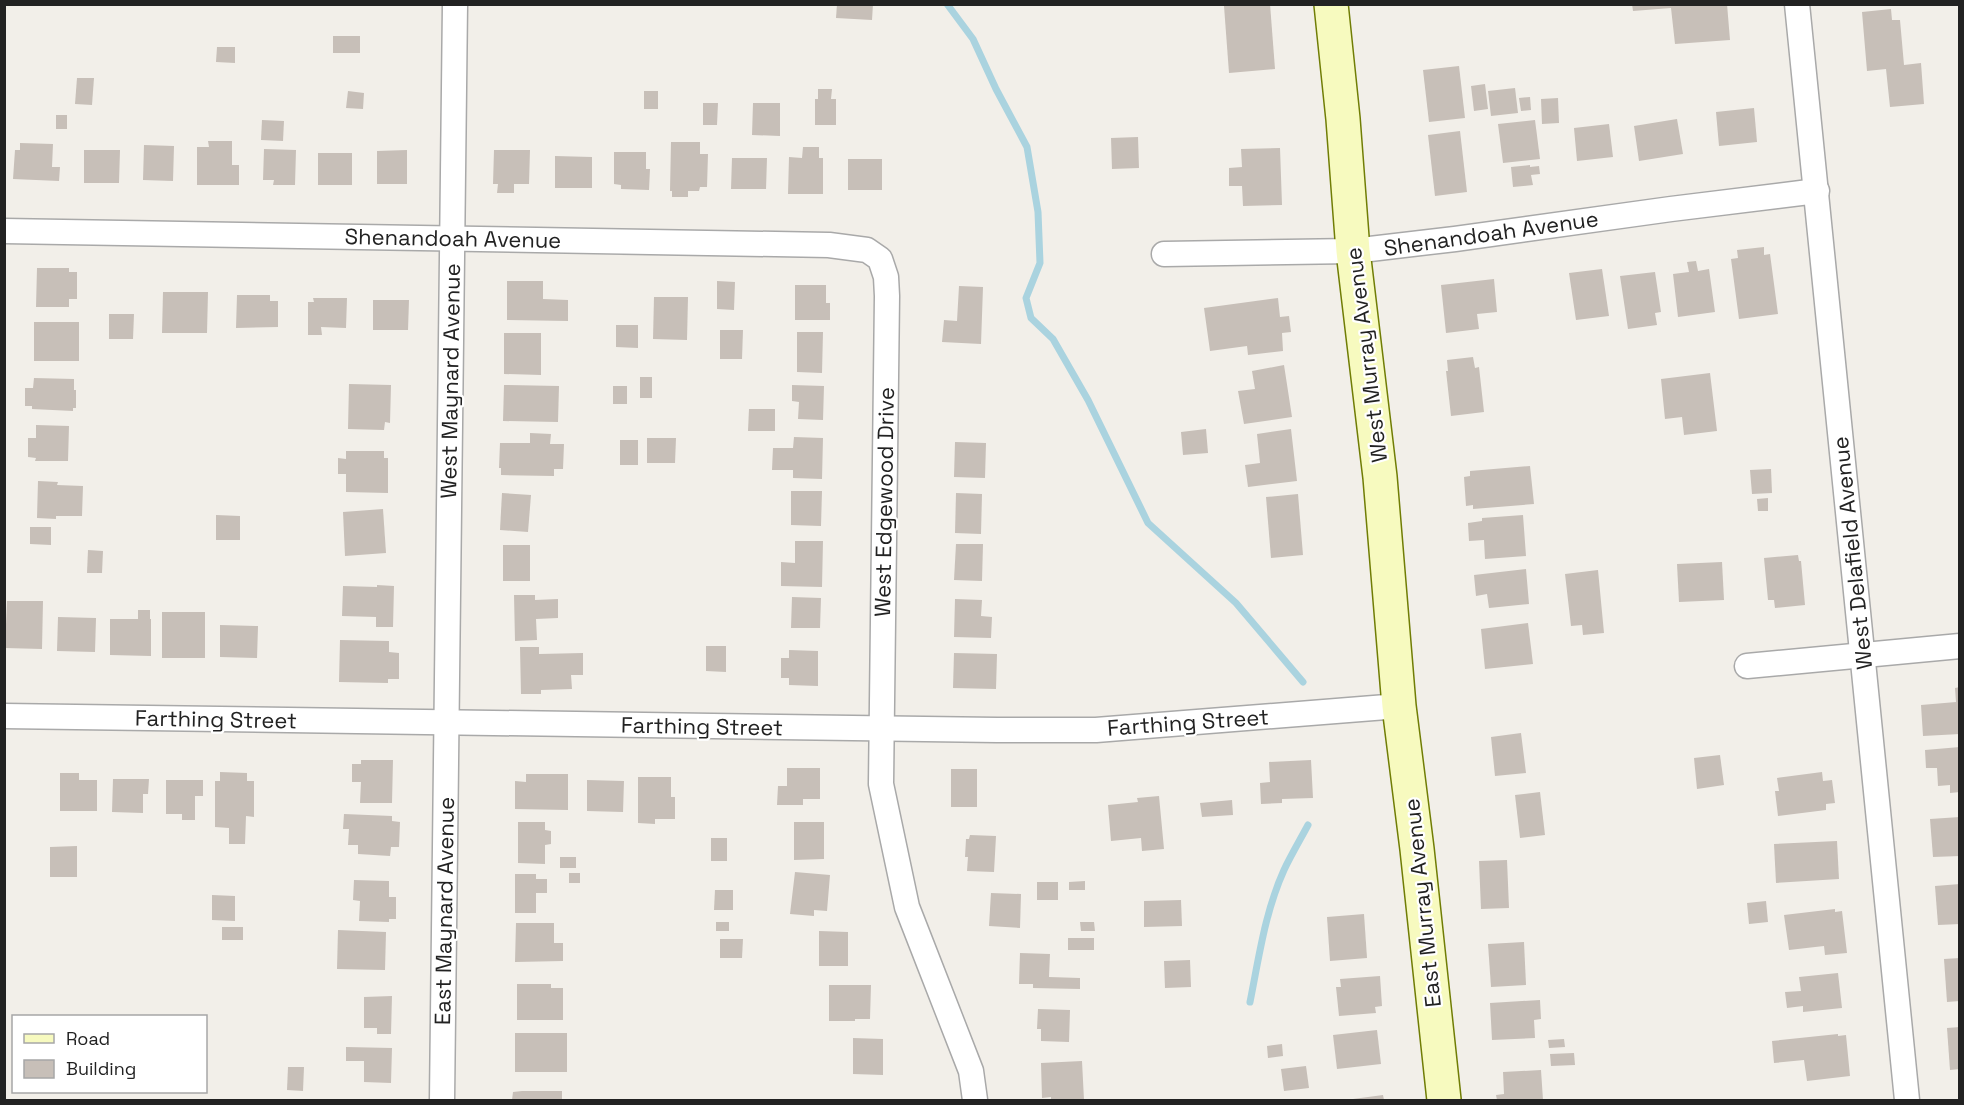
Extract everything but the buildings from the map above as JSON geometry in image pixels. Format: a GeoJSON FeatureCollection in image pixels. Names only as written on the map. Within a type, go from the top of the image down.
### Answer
{"type":"FeatureCollection","features":[{"type":"Feature","properties":{"kind":"street","name":"West Maynard Avenue"},"geometry":{"type":"LineString","coordinates":[[447,722],[455,4]]}},
{"type":"Feature","properties":{"kind":"street","name":"West Murray Avenue"},"geometry":{"type":"LineString","coordinates":[[1331,4],[1343,118],[1353,251],[1380,477],[1399,706]]}},
{"type":"Feature","properties":{"kind":"street","name":"West Delafield Avenue"},"geometry":{"type":"LineString","coordinates":[[1797,4],[1906,1101]]}},
{"type":"Feature","properties":{"kind":"street","name":"Shenandoah Avenue"},"geometry":{"type":"LineString","coordinates":[[1164,254],[1353,251],[1817,191]]}},
{"type":"Feature","properties":{"kind":"street","name":"Shenandoah Avenue"},"geometry":{"type":"LineString","coordinates":[[4,231],[829,245],[867,250],[880,259],[886,277]]}},
{"type":"Feature","properties":{"kind":"street","name":"West Edgewood Drive"},"geometry":{"type":"LineString","coordinates":[[886,277],[881,784],[907,907],[971,1071],[975,1101]]}},
{"type":"Feature","properties":{"kind":"street"},"geometry":{"type":"LineString","coordinates":[[1747,666],[1959,646]]}},
{"type":"Feature","properties":{"kind":"street","name":"Farthing Street"},"geometry":{"type":"LineString","coordinates":[[4,716],[1096,730],[1399,706]]}},
{"type":"Feature","properties":{"kind":"street","name":"East Murray Avenue"},"geometry":{"type":"LineString","coordinates":[[1399,706],[1419,860],[1444,1101]]}},
{"type":"Feature","properties":{"kind":"street","name":"East Maynard Avenue"},"geometry":{"type":"LineString","coordinates":[[441,1101],[447,722]]}},
{"type":"Feature","properties":{"kind":"waterway"},"geometry":{"type":"LineString","coordinates":[[947,4],[973,39],[1027,147],[1038,212],[1040,263],[1026,298],[1031,318],[1053,339],[1088,400],[1148,523],[1236,603],[1303,682]]}},
{"type":"Feature","properties":{"kind":"waterway"},"geometry":{"type":"LineString","coordinates":[[1250,1002],[1263,935],[1277,886],[1308,825]]}}]}
